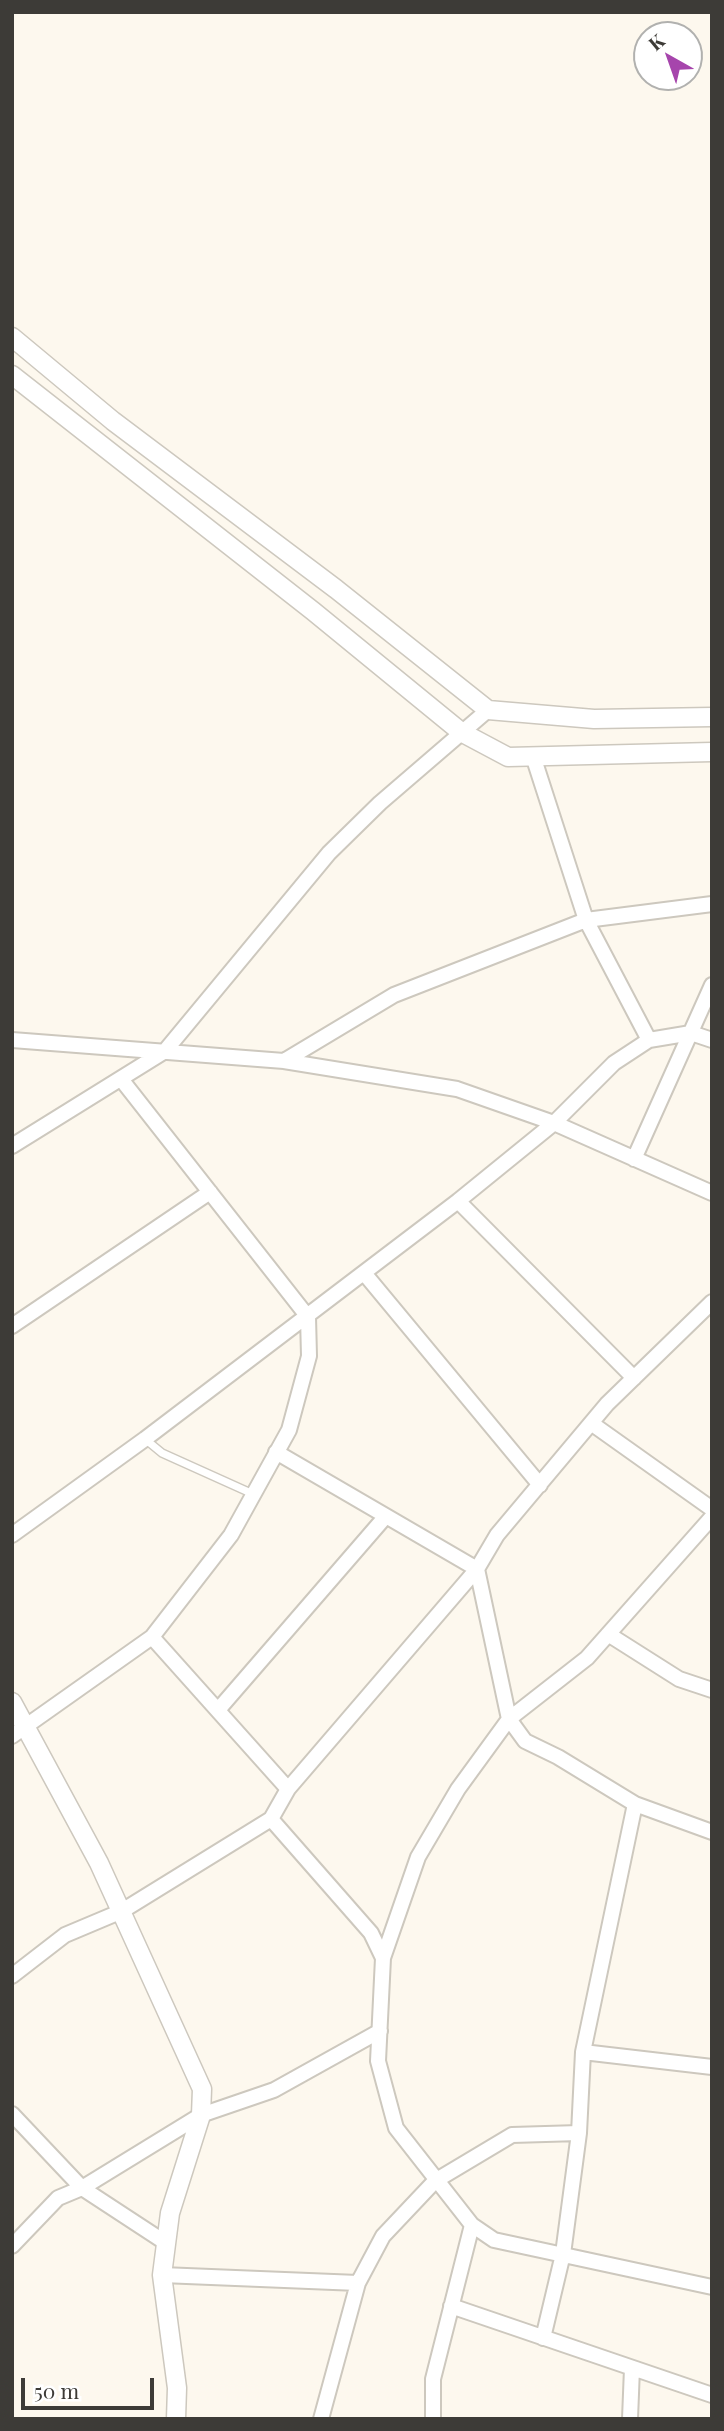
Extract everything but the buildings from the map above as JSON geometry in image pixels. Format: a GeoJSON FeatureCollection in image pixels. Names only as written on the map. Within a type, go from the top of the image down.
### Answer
{"type":"FeatureCollection","features":[{"type":"Feature","properties":{"kind":"street"},"geometry":{"type":"LineString","coordinates":[[12,337],[113,421],[336,589],[488,710],[594,719],[712,718]]}},
{"type":"Feature","properties":{"kind":"street"},"geometry":{"type":"LineString","coordinates":[[12,375],[461,732],[508,757],[712,752]]}},
{"type":"Feature","properties":{"kind":"street"},"geometry":{"type":"LineString","coordinates":[[12,1146],[165,1052],[329,853],[488,710]]}},
{"type":"Feature","properties":{"kind":"street"},"geometry":{"type":"LineString","coordinates":[[533,756],[586,920],[649,1040]]}},
{"type":"Feature","properties":{"kind":"street"},"geometry":{"type":"LineString","coordinates":[[284,1060],[394,995],[586,920],[712,904]]}},
{"type":"Feature","properties":{"kind":"street"},"geometry":{"type":"LineString","coordinates":[[634,1158],[712,985]]}},
{"type":"Feature","properties":{"kind":"street"},"geometry":{"type":"LineString","coordinates":[[12,1535],[145,1439],[458,1201],[554,1123],[614,1063],[649,1040],[691,1033],[712,1040]]}},
{"type":"Feature","properties":{"kind":"street"},"geometry":{"type":"LineString","coordinates":[[12,1040],[284,1060],[457,1089],[554,1123],[712,1193]]}},
{"type":"Feature","properties":{"kind":"street"},"geometry":{"type":"LineString","coordinates":[[18,1731],[152,1637],[231,1535],[254,1494],[289,1430],[309,1356],[307,1317],[121,1079]]}},
{"type":"Feature","properties":{"kind":"street"},"geometry":{"type":"LineString","coordinates":[[12,1326],[210,1192]]}},
{"type":"Feature","properties":{"kind":"street"},"geometry":{"type":"LineString","coordinates":[[458,1201],[634,1378]]}},
{"type":"Feature","properties":{"kind":"street"},"geometry":{"type":"LineString","coordinates":[[364,1273],[540,1485]]}},
{"type":"Feature","properties":{"kind":"street"},"geometry":{"type":"LineString","coordinates":[[12,1976],[65,1935],[122,1911],[271,1819],[288,1789],[477,1569],[498,1535],[591,1423],[712,1302]]}},
{"type":"Feature","properties":{"kind":"street"},"geometry":{"type":"LineString","coordinates":[[591,1423],[712,1509]]}},
{"type":"Feature","properties":{"kind":"street"},"geometry":{"type":"LineString","coordinates":[[276,1452],[477,1569],[509,1720],[525,1741],[558,1757],[635,1804],[712,1832]]}},
{"type":"Feature","properties":{"kind":"street"},"geometry":{"type":"LineString","coordinates":[[218,1710],[386,1516]]}},
{"type":"Feature","properties":{"kind":"street"},"geometry":{"type":"LineString","coordinates":[[712,1517],[587,1658],[509,1720],[458,1789],[418,1857],[383,1958],[378,2061],[396,2128],[472,2225],[494,2240],[712,2287]]}},
{"type":"Feature","properties":{"kind":"street"},"geometry":{"type":"LineString","coordinates":[[608,1634],[679,1679],[712,1690]]}},
{"type":"Feature","properties":{"kind":"street"},"geometry":{"type":"LineString","coordinates":[[152,1637],[288,1789]]}},
{"type":"Feature","properties":{"kind":"street"},"geometry":{"type":"LineString","coordinates":[[12,1702],[18,1731],[122,1911],[202,2089],[201,2115],[170,2213],[162,2275],[177,2388],[176,2419]]}},
{"type":"Feature","properties":{"kind":"street"},"geometry":{"type":"LineString","coordinates":[[543,2337],[563,2254],[579,2133],[583,2052],[635,1804]]}},
{"type":"Feature","properties":{"kind":"street"},"geometry":{"type":"LineString","coordinates":[[271,1819],[371,1933],[383,1958]]}},
{"type":"Feature","properties":{"kind":"street"},"geometry":{"type":"LineString","coordinates":[[12,2246],[58,2198],[82,2188],[201,2115],[274,2090],[380,2031]]}},
{"type":"Feature","properties":{"kind":"street"},"geometry":{"type":"LineString","coordinates":[[583,2052],[712,2067]]}},
{"type":"Feature","properties":{"kind":"street"},"geometry":{"type":"LineString","coordinates":[[12,2114],[82,2188],[166,2243]]}},
{"type":"Feature","properties":{"kind":"street"},"geometry":{"type":"LineString","coordinates":[[321,2419],[358,2283],[383,2235],[435,2181],[512,2135],[579,2133]]}},
{"type":"Feature","properties":{"kind":"street"},"geometry":{"type":"LineString","coordinates":[[433,2419],[433,2379],[472,2225]]}},
{"type":"Feature","properties":{"kind":"street"},"geometry":{"type":"LineString","coordinates":[[162,2275],[358,2283]]}},
{"type":"Feature","properties":{"kind":"street"},"geometry":{"type":"LineString","coordinates":[[451,2306],[712,2395]]}},
{"type":"Feature","properties":{"kind":"street"},"geometry":{"type":"LineString","coordinates":[[630,2419],[632,2368]]}},
{"type":"Feature","properties":{"kind":"lane"},"geometry":{"type":"LineString","coordinates":[[145,1439],[162,1453],[254,1494]]}}]}
